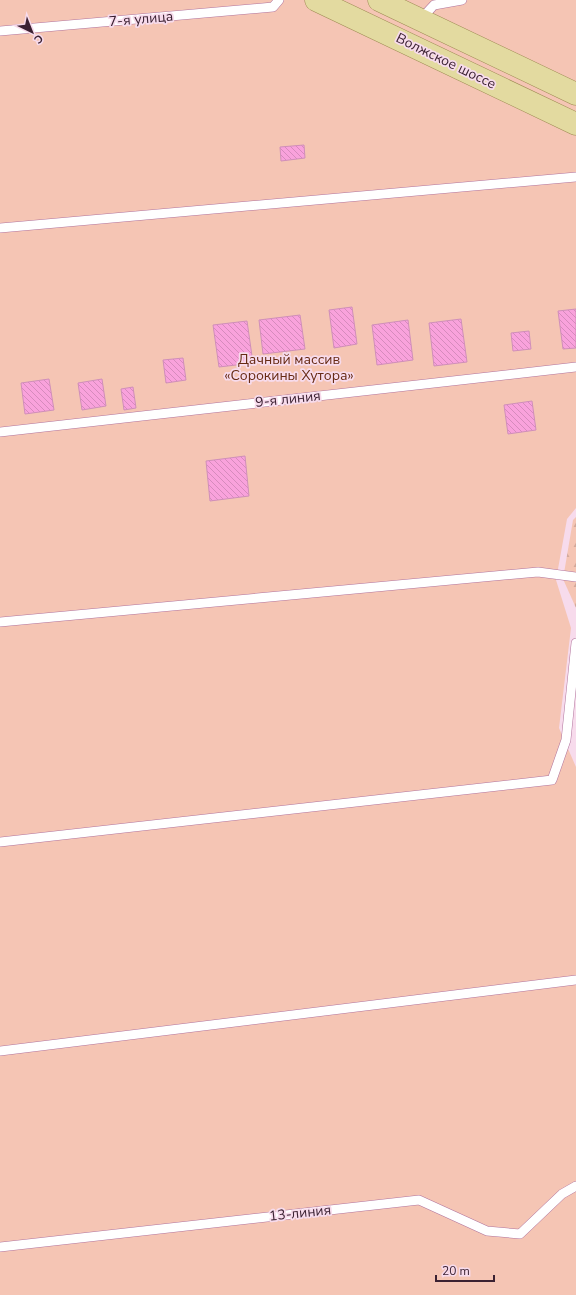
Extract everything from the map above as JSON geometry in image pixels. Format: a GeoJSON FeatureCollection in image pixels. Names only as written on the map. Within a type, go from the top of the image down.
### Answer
{"type":"FeatureCollection","features":[{"type":"Feature","properties":{"kind":"main road","name":"Волжское шоссе"},"geometry":{"type":"LineString","coordinates":[[316,0],[576,124]]}},
{"type":"Feature","properties":{"kind":"main road","name":"Волжское шоссе"},"geometry":{"type":"LineString","coordinates":[[379,0],[576,94]]}},
{"type":"Feature","properties":{"kind":"lane","name":"7-я улица"},"geometry":{"type":"LineString","coordinates":[[0,30],[273,7],[279,0]]}},
{"type":"Feature","properties":{"kind":"lane"},"geometry":{"type":"LineString","coordinates":[[420,20],[434,5],[462,0]]}},
{"type":"Feature","properties":{"kind":"lane"},"geometry":{"type":"LineString","coordinates":[[0,228],[576,177]]}},
{"type":"Feature","properties":{"kind":"lane","name":"9-я линия"},"geometry":{"type":"LineString","coordinates":[[0,432],[576,367]]}},
{"type":"Feature","properties":{"kind":"lane"},"geometry":{"type":"LineString","coordinates":[[0,622],[538,572],[576,577]]}},
{"type":"Feature","properties":{"kind":"lane"},"geometry":{"type":"LineString","coordinates":[[0,842],[552,780],[566,740],[576,643]]}},
{"type":"Feature","properties":{"kind":"lane"},"geometry":{"type":"LineString","coordinates":[[0,1052],[576,980]]}},
{"type":"Feature","properties":{"kind":"lane","name":"13-линия"},"geometry":{"type":"LineString","coordinates":[[0,1247],[419,1200],[487,1231],[520,1234],[562,1194],[576,1186]]}},
{"type":"Feature","properties":{"kind":"green space","name":"Дачный массив «Сорокины Хутора»"},"geometry":{"type":"Polygon","coordinates":[[[0,0],[576,0],[576,508],[567,519],[556,580],[571,628],[559,728],[576,767],[576,1295],[0,1295],[0,0]]]}},
{"type":"Feature","properties":{"kind":"green space"},"geometry":{"type":"Polygon","coordinates":[[[576,517],[576,608],[563,579],[573,520],[576,517]]]}},
{"type":"Feature","properties":{"kind":"building"},"geometry":{"type":"Polygon","coordinates":[[[304,145],[305,158],[281,161],[280,147],[304,145]]]}},
{"type":"Feature","properties":{"kind":"building"},"geometry":{"type":"Polygon","coordinates":[[[352,307],[357,344],[334,348],[329,310],[352,307]]]}},
{"type":"Feature","properties":{"kind":"building"},"geometry":{"type":"Polygon","coordinates":[[[576,309],[576,348],[563,349],[558,311],[576,309]]]}},
{"type":"Feature","properties":{"kind":"building"},"geometry":{"type":"Polygon","coordinates":[[[300,315],[305,349],[263,354],[259,320],[300,315]]]}},
{"type":"Feature","properties":{"kind":"building"},"geometry":{"type":"Polygon","coordinates":[[[461,319],[467,362],[434,366],[429,323],[461,319]]]}},
{"type":"Feature","properties":{"kind":"building"},"geometry":{"type":"Polygon","coordinates":[[[408,320],[413,360],[377,365],[372,325],[408,320]]]}},
{"type":"Feature","properties":{"kind":"building"},"geometry":{"type":"Polygon","coordinates":[[[247,321],[253,363],[219,367],[213,325],[247,321]]]}},
{"type":"Feature","properties":{"kind":"building"},"geometry":{"type":"Polygon","coordinates":[[[529,331],[531,349],[513,351],[511,333],[529,331]]]}},
{"type":"Feature","properties":{"kind":"building"},"geometry":{"type":"Polygon","coordinates":[[[183,358],[186,380],[166,383],[163,360],[183,358]]]}},
{"type":"Feature","properties":{"kind":"building"},"geometry":{"type":"Polygon","coordinates":[[[49,379],[54,410],[25,414],[21,383],[49,379]]]}},
{"type":"Feature","properties":{"kind":"building"},"geometry":{"type":"Polygon","coordinates":[[[102,379],[106,406],[82,410],[78,383],[102,379]]]}},
{"type":"Feature","properties":{"kind":"building"},"geometry":{"type":"Polygon","coordinates":[[[133,387],[136,408],[124,410],[121,389],[133,387]]]}},
{"type":"Feature","properties":{"kind":"building"},"geometry":{"type":"Polygon","coordinates":[[[532,401],[536,430],[508,434],[504,405],[532,401]]]}},
{"type":"Feature","properties":{"kind":"building"},"geometry":{"type":"Polygon","coordinates":[[[245,456],[249,496],[210,501],[206,461],[245,456]]]}}]}
